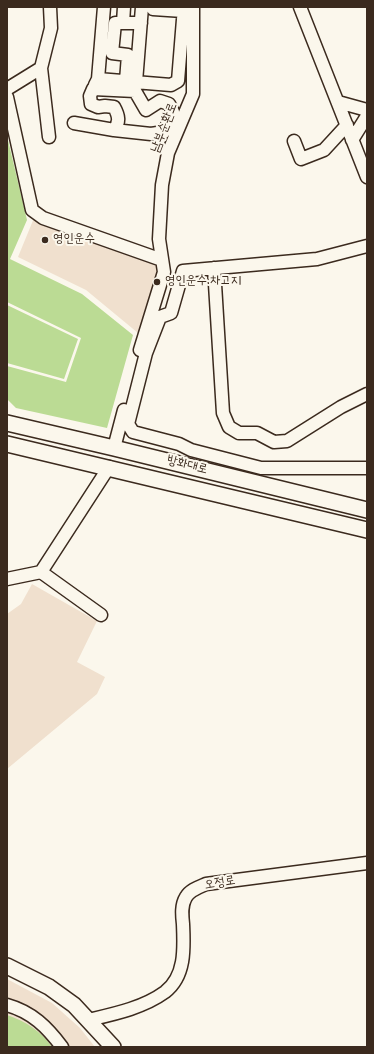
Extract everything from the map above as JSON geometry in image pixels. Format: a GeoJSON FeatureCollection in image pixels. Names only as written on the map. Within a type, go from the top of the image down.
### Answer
{"type":"FeatureCollection","features":[{"type":"Feature","properties":{"kind":"main road","name":"방화대로"},"geometry":{"type":"LineString","coordinates":[[7,423],[367,510]]}},
{"type":"Feature","properties":{"kind":"main road","name":"방화대로"},"geometry":{"type":"LineString","coordinates":[[7,444],[109,467],[367,530]]}},
{"type":"Feature","properties":{"kind":"main road"},"geometry":{"type":"LineString","coordinates":[[7,966],[49,987],[74,1005],[113,1047]]}},
{"type":"Feature","properties":{"kind":"street"},"geometry":{"type":"LineString","coordinates":[[48,137],[41,68],[51,28],[50,7]]}},
{"type":"Feature","properties":{"kind":"street"},"geometry":{"type":"LineString","coordinates":[[104,7],[96,84],[90,96],[91,104],[98,108],[105,106],[114,107],[118,114],[118,124],[114,130]]}},
{"type":"Feature","properties":{"kind":"street"},"geometry":{"type":"LineString","coordinates":[[122,23],[124,7]]}},
{"type":"Feature","properties":{"kind":"street"},"geometry":{"type":"LineString","coordinates":[[300,7],[367,177]]}},
{"type":"Feature","properties":{"kind":"street"},"geometry":{"type":"LineString","coordinates":[[96,84],[131,82],[171,85],[178,81],[187,8],[153,10],[141,23],[131,82]]}},
{"type":"Feature","properties":{"kind":"street","name":"남부순환로"},"geometry":{"type":"LineString","coordinates":[[114,448],[145,332],[164,272],[159,239],[162,185],[168,153],[193,94],[187,8]]}},
{"type":"Feature","properties":{"kind":"street"},"geometry":{"type":"LineString","coordinates":[[131,82],[128,55],[112,53],[115,23],[141,23]]}},
{"type":"Feature","properties":{"kind":"street"},"geometry":{"type":"LineString","coordinates":[[7,89],[41,68]]}},
{"type":"Feature","properties":{"kind":"street"},"geometry":{"type":"LineString","coordinates":[[81,128],[151,134],[164,132],[173,112],[169,104],[160,101],[146,110],[135,91],[96,84]]}},
{"type":"Feature","properties":{"kind":"street"},"geometry":{"type":"LineString","coordinates":[[7,97],[32,210],[43,218],[162,260]]}},
{"type":"Feature","properties":{"kind":"street"},"geometry":{"type":"LineString","coordinates":[[338,102],[367,110]]}},
{"type":"Feature","properties":{"kind":"street"},"geometry":{"type":"LineString","coordinates":[[352,140],[367,116]]}},
{"type":"Feature","properties":{"kind":"street"},"geometry":{"type":"LineString","coordinates":[[294,141],[302,159],[324,150],[347,126]]}},
{"type":"Feature","properties":{"kind":"street"},"geometry":{"type":"LineString","coordinates":[[367,246],[317,259],[183,271],[171,312],[160,317],[146,353],[128,424],[133,432],[179,444],[191,450],[260,468],[367,468]]}},
{"type":"Feature","properties":{"kind":"street"},"geometry":{"type":"LineString","coordinates":[[214,268],[223,413],[229,427],[239,433],[257,433],[274,442],[287,441],[341,407],[367,394]]}},
{"type":"Feature","properties":{"kind":"street"},"geometry":{"type":"LineString","coordinates":[[7,579],[41,572],[109,467]]}},
{"type":"Feature","properties":{"kind":"street"},"geometry":{"type":"LineString","coordinates":[[41,572],[101,615]]}},
{"type":"Feature","properties":{"kind":"street","name":"오정로"},"geometry":{"type":"LineString","coordinates":[[88,1020],[133,1008],[166,991],[177,978],[183,961],[182,910],[186,897],[195,889],[206,884],[367,863]]}},
{"type":"Feature","properties":{"kind":"street"},"geometry":{"type":"LineString","coordinates":[[7,1005],[38,1019],[62,1047]]}},
{"type":"Feature","properties":{"kind":"shaded area","name":"영인운수"},"geometry":{"type":"Polygon","coordinates":[[[34,218],[157,262],[158,275],[138,333],[86,290],[18,257],[34,218]]]}},
{"type":"Feature","properties":{"kind":"shaded area"},"geometry":{"type":"Polygon","coordinates":[[[32,584],[97,621],[77,662],[105,677],[97,694],[7,769],[7,614],[21,604],[32,584]]]}},
{"type":"Feature","properties":{"kind":"shaded area"},"geometry":{"type":"Polygon","coordinates":[[[7,979],[52,1003],[80,1028],[95,1047],[7,1047],[7,979]]]}},
{"type":"Feature","properties":{"kind":"green space"},"geometry":{"type":"Polygon","coordinates":[[[7,136],[27,220],[10,259],[82,294],[133,335],[107,428],[16,408],[7,399],[7,366],[66,382],[81,338],[7,302],[7,136]]]}},
{"type":"Feature","properties":{"kind":"green space"},"geometry":{"type":"Polygon","coordinates":[[[7,305],[78,339],[64,379],[7,363],[7,305]]]}},
{"type":"Feature","properties":{"kind":"green space"},"geometry":{"type":"Polygon","coordinates":[[[7,1015],[20,1020],[38,1031],[52,1047],[7,1047],[7,1015]]]}},
{"type":"Feature","properties":{"kind":"place","name":"영인운수"},"geometry":{"type":"Point","coordinates":[45,240]}},
{"type":"Feature","properties":{"kind":"place","name":"영인운수.차고지"},"geometry":{"type":"Point","coordinates":[157,282]}}]}
